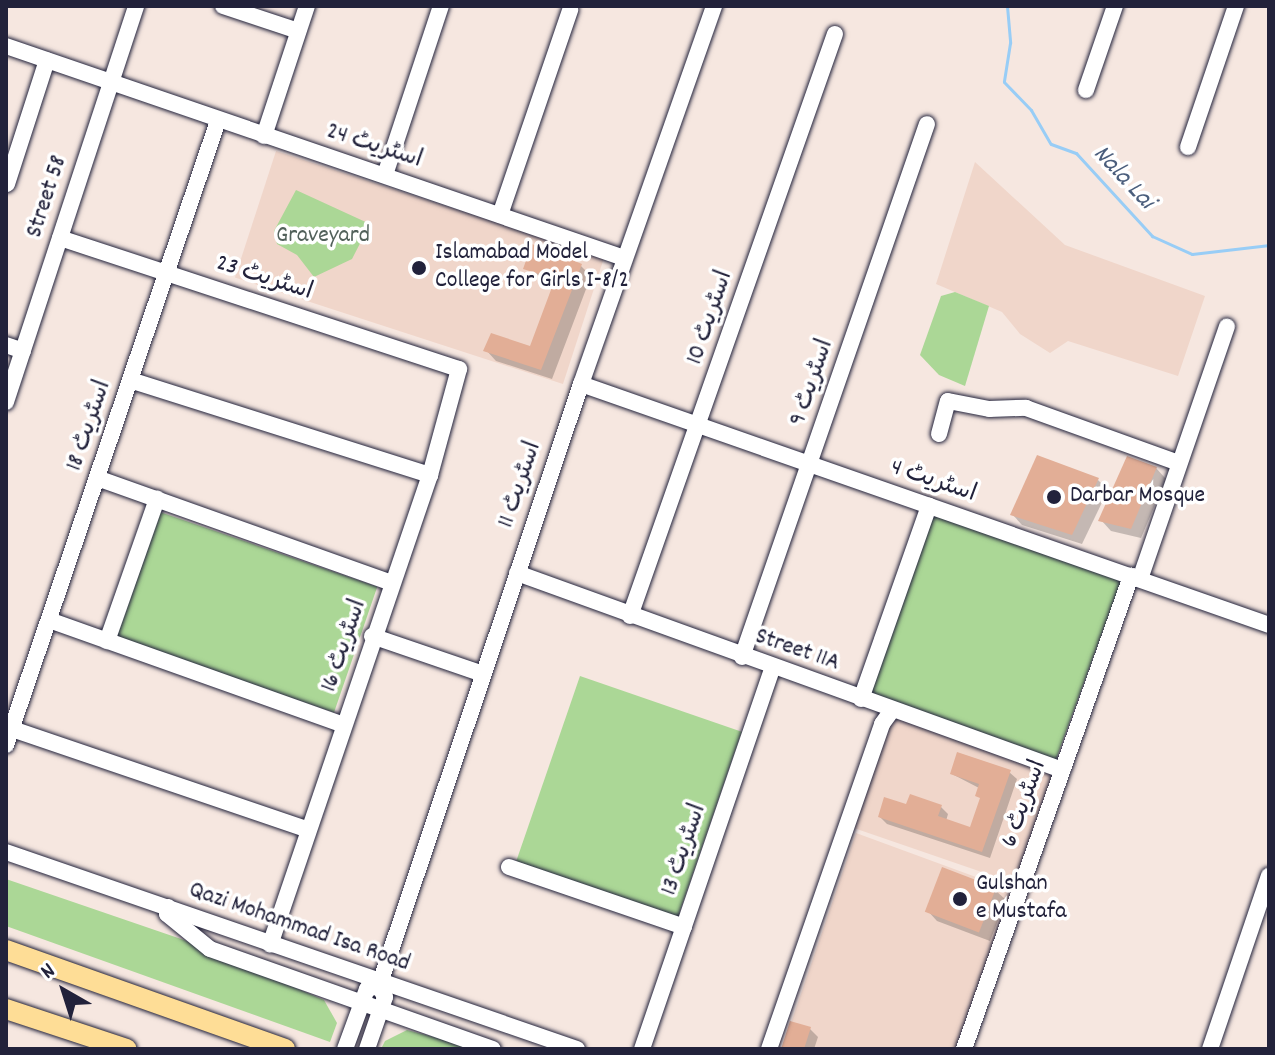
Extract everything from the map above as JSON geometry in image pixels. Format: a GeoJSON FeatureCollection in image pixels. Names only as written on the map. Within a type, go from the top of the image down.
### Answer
{"type":"FeatureCollection","features":[{"type":"Feature","properties":{"kind":"main road"},"geometry":{"type":"LineString","coordinates":[[6,948],[285,1049]]}},
{"type":"Feature","properties":{"kind":"main road"},"geometry":{"type":"LineString","coordinates":[[6,1009],[127,1049]]}},
{"type":"Feature","properties":{"kind":"main road"},"geometry":{"type":"LineString","coordinates":[[6,1020],[38,1020]]}},
{"type":"Feature","properties":{"kind":"street","name":"Street 58"},"geometry":{"type":"LineString","coordinates":[[6,402],[136,6]]}},
{"type":"Feature","properties":{"kind":"street"},"geometry":{"type":"LineString","coordinates":[[223,6],[298,31]]}},
{"type":"Feature","properties":{"kind":"street"},"geometry":{"type":"LineString","coordinates":[[264,136],[307,6]]}},
{"type":"Feature","properties":{"kind":"street"},"geometry":{"type":"LineString","coordinates":[[385,175],[441,6]]}},
{"type":"Feature","properties":{"kind":"street","name":"اسٹریٹ 11"},"geometry":{"type":"LineString","coordinates":[[380,984],[624,258],[714,6]]}},
{"type":"Feature","properties":{"kind":"street"},"geometry":{"type":"LineString","coordinates":[[1086,90],[1115,6]]}},
{"type":"Feature","properties":{"kind":"street"},"geometry":{"type":"LineString","coordinates":[[1188,147],[1236,6]]}},
{"type":"Feature","properties":{"kind":"street"},"geometry":{"type":"LineString","coordinates":[[500,215],[570,10]]}},
{"type":"Feature","properties":{"kind":"street","name":"اسٹریٹ 10"},"geometry":{"type":"LineString","coordinates":[[630,616],[835,34]]}},
{"type":"Feature","properties":{"kind":"street","name":"اسٹریٹ 24"},"geometry":{"type":"LineString","coordinates":[[6,46],[624,258]]}},
{"type":"Feature","properties":{"kind":"street"},"geometry":{"type":"LineString","coordinates":[[7,184],[47,60]]}},
{"type":"Feature","properties":{"kind":"street","name":"اسٹریٹ 18"},"geometry":{"type":"LineString","coordinates":[[6,745],[218,121]]}},
{"type":"Feature","properties":{"kind":"street","name":"اسٹریٹ 9"},"geometry":{"type":"LineString","coordinates":[[742,657],[927,124]]}},
{"type":"Feature","properties":{"kind":"street","name":"اسٹریٹ 23"},"geometry":{"type":"LineString","coordinates":[[60,238],[454,365]]}},
{"type":"Feature","properties":{"kind":"street","name":"اسٹریٹ 6"},"geometry":{"type":"LineString","coordinates":[[964,1049],[1062,770],[1179,463],[1227,327]]}},
{"type":"Feature","properties":{"kind":"street"},"geometry":{"type":"LineString","coordinates":[[6,345],[23,351]]}},
{"type":"Feature","properties":{"kind":"street","name":"اسٹریٹ 16"},"geometry":{"type":"LineString","coordinates":[[270,944],[372,636],[430,475],[461,374],[454,365]]}},
{"type":"Feature","properties":{"kind":"street"},"geometry":{"type":"LineString","coordinates":[[130,380],[430,475]]}},
{"type":"Feature","properties":{"kind":"street","name":"اسٹریٹ 4"},"geometry":{"type":"LineString","coordinates":[[581,384],[1269,625]]}},
{"type":"Feature","properties":{"kind":"street"},"geometry":{"type":"LineString","coordinates":[[939,434],[948,401],[989,409],[1026,408],[1179,463]]}},
{"type":"Feature","properties":{"kind":"street"},"geometry":{"type":"LineString","coordinates":[[97,478],[392,583]]}},
{"type":"Feature","properties":{"kind":"street"},"geometry":{"type":"LineString","coordinates":[[107,641],[157,499]]}},
{"type":"Feature","properties":{"kind":"street"},"geometry":{"type":"LineString","coordinates":[[861,699],[929,506]]}},
{"type":"Feature","properties":{"kind":"street","name":"Street 11A"},"geometry":{"type":"LineString","coordinates":[[517,573],[742,657],[1062,770]]}},
{"type":"Feature","properties":{"kind":"street"},"geometry":{"type":"LineString","coordinates":[[49,620],[344,725]]}},
{"type":"Feature","properties":{"kind":"street"},"geometry":{"type":"LineString","coordinates":[[372,636],[483,674]]}},
{"type":"Feature","properties":{"kind":"street","name":"اسٹریٹ 13"},"geometry":{"type":"LineString","coordinates":[[642,1049],[773,667]]}},
{"type":"Feature","properties":{"kind":"street"},"geometry":{"type":"LineString","coordinates":[[769,1049],[866,769],[892,710]]}},
{"type":"Feature","properties":{"kind":"street"},"geometry":{"type":"LineString","coordinates":[[12,729],[308,830]]}},
{"type":"Feature","properties":{"kind":"street","name":"Qazi Mohammad Isa Road"},"geometry":{"type":"LineString","coordinates":[[6,852],[380,984],[577,1049]]}},
{"type":"Feature","properties":{"kind":"street"},"geometry":{"type":"LineString","coordinates":[[509,867],[684,927]]}},
{"type":"Feature","properties":{"kind":"street"},"geometry":{"type":"LineString","coordinates":[[1210,1049],[1261,925],[1269,876]]}},
{"type":"Feature","properties":{"kind":"street"},"geometry":{"type":"LineString","coordinates":[[168,907],[167,914],[210,949],[493,1049]]}},
{"type":"Feature","properties":{"kind":"street"},"geometry":{"type":"LineString","coordinates":[[348,1042],[367,989],[380,984],[385,997],[368,1045]]}},
{"type":"Feature","properties":{"kind":"shaded area","name":"Islamabad Model College for Girls I-8/2"},"geometry":{"type":"Polygon","coordinates":[[[276,151],[604,258],[563,384],[235,277],[276,151]]]}},
{"type":"Feature","properties":{"kind":"shaded area"},"geometry":{"type":"Polygon","coordinates":[[[975,162],[1065,245],[1205,296],[1178,376],[1068,341],[1050,353],[1020,334],[1002,312],[936,284],[975,162]]]}},
{"type":"Feature","properties":{"kind":"shaded area"},"geometry":{"type":"Polygon","coordinates":[[[892,710],[1062,769],[1022,886],[852,827],[892,710]]]}},
{"type":"Feature","properties":{"kind":"shaded area"},"geometry":{"type":"Polygon","coordinates":[[[856,833],[1014,891],[959,1049],[782,1049],[856,833]]]}},
{"type":"Feature","properties":{"kind":"green space","name":"Graveyard"},"geometry":{"type":"Polygon","coordinates":[[[296,190],[370,224],[352,259],[314,277],[297,255],[277,244],[274,231],[296,190]]]}},
{"type":"Feature","properties":{"kind":"green space"},"geometry":{"type":"Polygon","coordinates":[[[955,292],[989,306],[965,386],[939,375],[920,355],[941,296],[955,292]]]}},
{"type":"Feature","properties":{"kind":"green space"},"geometry":{"type":"Polygon","coordinates":[[[929,506],[1123,576],[1053,768],[859,698],[929,506]]]}},
{"type":"Feature","properties":{"kind":"green space"},"geometry":{"type":"Polygon","coordinates":[[[157,511],[377,587],[334,713],[114,637],[157,511]]]}},
{"type":"Feature","properties":{"kind":"green space"},"geometry":{"type":"Polygon","coordinates":[[[580,676],[742,732],[677,919],[516,863],[580,676]]]}},
{"type":"Feature","properties":{"kind":"green space"},"geometry":{"type":"Polygon","coordinates":[[[6,879],[184,940],[324,1000],[337,1023],[330,1042],[6,926],[6,879]]]}},
{"type":"Feature","properties":{"kind":"green space"},"geometry":{"type":"Polygon","coordinates":[[[407,1030],[473,1049],[381,1049],[385,1041],[407,1030]]]}},
{"type":"Feature","properties":{"kind":"building"},"geometry":{"type":"Polygon","coordinates":[[[532,244],[582,264],[541,370],[483,351],[491,333],[530,346],[555,279],[523,269],[532,244]]]}},
{"type":"Feature","properties":{"kind":"building","name":"Darbar Mosque"},"geometry":{"type":"Polygon","coordinates":[[[1037,455],[1099,478],[1072,535],[1010,515],[1037,455]]]}},
{"type":"Feature","properties":{"kind":"building"},"geometry":{"type":"Polygon","coordinates":[[[1127,456],[1157,467],[1131,529],[1098,521],[1127,456]]]}},
{"type":"Feature","properties":{"kind":"building"},"geometry":{"type":"Polygon","coordinates":[[[957,752],[1011,770],[982,852],[878,817],[884,797],[906,804],[910,794],[942,805],[938,816],[970,827],[980,798],[975,796],[979,784],[950,774],[957,752]]]}},
{"type":"Feature","properties":{"kind":"building","name":"Gulshan e Mustafa"},"geometry":{"type":"Polygon","coordinates":[[[942,867],[996,888],[979,933],[925,912],[942,867]]]}},
{"type":"Feature","properties":{"kind":"building"},"geometry":{"type":"Polygon","coordinates":[[[790,1021],[811,1027],[804,1049],[781,1049],[790,1021]]]}},
{"type":"Feature","properties":{"kind":"waterway","name":"Nala Lai"},"geometry":{"type":"LineString","coordinates":[[1007,6],[1010,43],[1004,82],[1031,110],[1051,144],[1076,153],[1152,236],[1192,254],[1269,245]]}},
{"type":"Feature","properties":{"kind":"place","name":"Islamabad Model College for Girls I-8/2"},"geometry":{"type":"Point","coordinates":[419,268]}},
{"type":"Feature","properties":{"kind":"place","name":"Darbar Mosque"},"geometry":{"type":"Point","coordinates":[1054,497]}},
{"type":"Feature","properties":{"kind":"place","name":"Gulshan e Mustafa"},"geometry":{"type":"Point","coordinates":[960,899]}}]}
